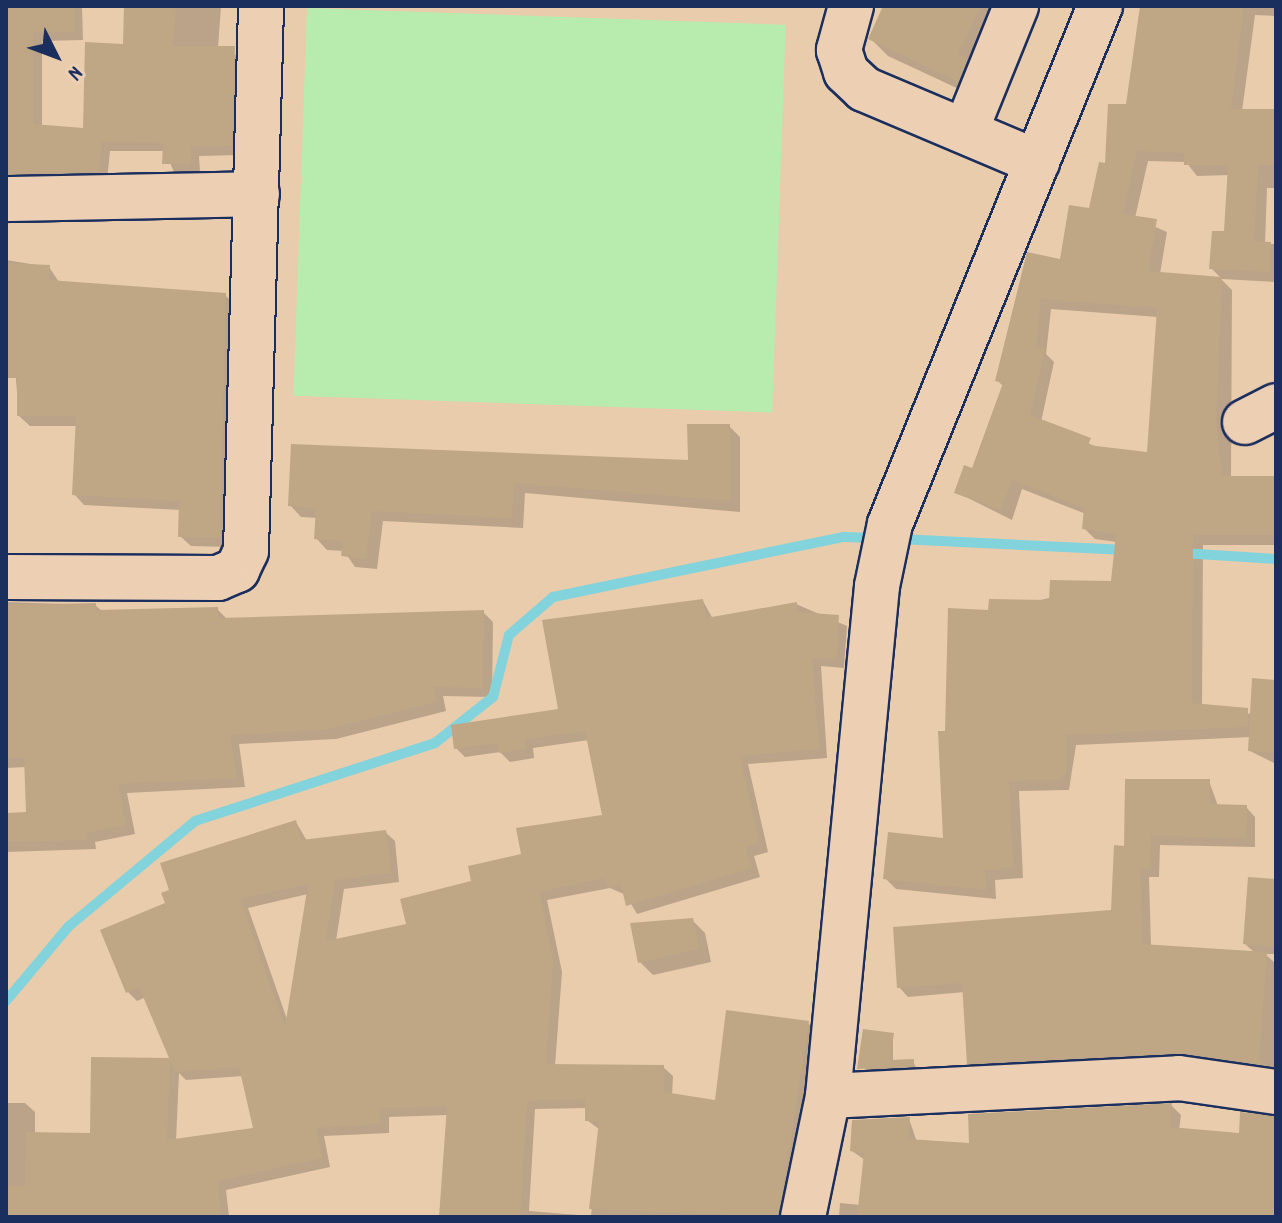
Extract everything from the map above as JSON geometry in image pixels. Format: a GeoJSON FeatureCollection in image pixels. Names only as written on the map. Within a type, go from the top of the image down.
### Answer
{"type":"FeatureCollection","features":[{"type":"Feature","properties":{"kind":"street"},"geometry":{"type":"LineString","coordinates":[[6,577],[218,578],[237,570],[246,551],[261,6]]}},
{"type":"Feature","properties":{"kind":"street"},"geometry":{"type":"LineString","coordinates":[[851,6],[839,50],[846,72],[864,89],[1037,162]]}},
{"type":"Feature","properties":{"kind":"street"},"geometry":{"type":"LineString","coordinates":[[966,130],[1016,6]]}},
{"type":"Feature","properties":{"kind":"street"},"geometry":{"type":"LineString","coordinates":[[803,1217],[828,1096],[877,586],[890,524],[1100,6]]}},
{"type":"Feature","properties":{"kind":"street"},"geometry":{"type":"LineString","coordinates":[[6,199],[257,194]]}},
{"type":"Feature","properties":{"kind":"street"},"geometry":{"type":"LineString","coordinates":[[828,1096],[1179,1078],[1276,1092]]}},
{"type":"Feature","properties":{"kind":"green space"},"geometry":{"type":"Polygon","coordinates":[[[307,8],[786,25],[772,412],[293,396],[307,8]]]}},
{"type":"Feature","properties":{"kind":"building"},"geometry":{"type":"Polygon","coordinates":[[[6,6],[74,6],[74,32],[33,32],[33,124],[83,128],[85,42],[123,44],[124,6],[176,6],[173,46],[235,46],[232,146],[191,147],[191,164],[162,164],[163,143],[101,142],[99,172],[6,174],[6,6]]]}},
{"type":"Feature","properties":{"kind":"building"},"geometry":{"type":"Polygon","coordinates":[[[883,6],[981,6],[958,54],[968,58],[959,82],[868,39],[883,6]]]}},
{"type":"Feature","properties":{"kind":"building"},"geometry":{"type":"Polygon","coordinates":[[[1140,6],[1244,6],[1231,109],[1276,109],[1276,165],[1258,165],[1254,241],[1271,242],[1269,272],[1209,269],[1212,231],[1224,231],[1228,165],[1184,165],[1184,153],[1137,151],[1123,214],[1157,219],[1148,271],[1222,277],[1216,420],[1222,476],[1276,476],[1276,535],[1193,535],[1192,703],[1248,708],[1248,727],[1066,735],[1066,772],[1058,780],[1009,781],[1013,868],[985,870],[986,890],[883,879],[888,832],[943,838],[938,731],[945,731],[948,608],[988,610],[989,599],[1049,600],[1050,580],[1111,581],[1116,534],[1082,529],[1084,508],[1012,480],[1001,510],[954,493],[964,465],[972,468],[1003,383],[995,381],[1027,252],[1060,259],[1069,205],[1089,208],[1099,162],[1105,163],[1108,104],[1126,104],[1140,6]],[[1041,299],[1036,347],[1045,349],[1030,415],[1091,438],[1088,445],[1147,452],[1157,308],[1041,299]]]}},
{"type":"Feature","properties":{"kind":"building"},"geometry":{"type":"Polygon","coordinates":[[[6,263],[50,265],[49,280],[226,293],[220,538],[178,537],[179,501],[72,495],[76,416],[17,416],[17,378],[6,378],[6,263]]]}},
{"type":"Feature","properties":{"kind":"building"},"geometry":{"type":"Polygon","coordinates":[[[687,424],[730,424],[730,501],[514,483],[512,518],[372,511],[366,559],[341,556],[343,541],[314,539],[316,508],[288,506],[291,444],[688,460],[687,424]]]}},
{"type":"Feature","properties":{"kind":"building"},"geometry":{"type":"Polygon","coordinates":[[[703,599],[706,618],[797,602],[797,612],[839,615],[836,660],[812,658],[819,749],[740,756],[759,843],[746,847],[752,868],[626,906],[621,885],[608,888],[605,878],[539,892],[553,961],[546,1064],[664,1065],[664,1092],[715,1100],[726,1010],[809,1021],[779,1217],[589,1209],[599,1121],[585,1121],[585,1099],[527,1101],[520,1217],[439,1217],[447,1106],[380,1109],[381,1124],[316,1128],[322,1158],[218,1181],[221,1217],[7,1217],[7,1186],[25,1186],[26,1132],[90,1133],[91,1057],[169,1058],[139,987],[126,993],[100,930],[165,903],[161,893],[169,890],[160,863],[296,820],[301,840],[386,830],[391,873],[335,880],[326,941],[406,924],[400,899],[471,881],[468,866],[521,854],[516,828],[602,815],[585,731],[525,739],[526,749],[499,753],[497,743],[454,749],[451,725],[558,709],[542,620],[703,599]],[[308,884],[240,899],[285,1027],[308,884]],[[170,1061],[167,1140],[253,1128],[239,1067],[175,1072],[170,1061]]]}},
{"type":"Feature","properties":{"kind":"building"},"geometry":{"type":"Polygon","coordinates":[[[96,603],[96,610],[218,607],[219,618],[484,610],[483,688],[434,687],[437,702],[325,730],[230,735],[237,778],[118,784],[126,825],[86,833],[88,840],[6,842],[6,813],[26,812],[24,757],[6,758],[6,605],[96,603]]]}},
{"type":"Feature","properties":{"kind":"building"},"geometry":{"type":"Polygon","coordinates":[[[1252,678],[1276,680],[1276,753],[1248,751],[1252,678]]]}},
{"type":"Feature","properties":{"kind":"building"},"geometry":{"type":"Polygon","coordinates":[[[1125,779],[1210,779],[1210,804],[1247,805],[1246,838],[1151,836],[1150,869],[1140,869],[1142,944],[1267,952],[1259,1059],[1268,1066],[1178,1053],[967,1064],[962,983],[897,988],[893,927],[1111,910],[1114,845],[1124,846],[1125,779]]]}},
{"type":"Feature","properties":{"kind":"building"},"geometry":{"type":"Polygon","coordinates":[[[1248,877],[1276,879],[1276,947],[1243,944],[1248,877]]]}},
{"type":"Feature","properties":{"kind":"building"},"geometry":{"type":"Polygon","coordinates":[[[693,918],[699,949],[638,963],[630,923],[693,918]]]}},
{"type":"Feature","properties":{"kind":"building"},"geometry":{"type":"Polygon","coordinates":[[[863,1029],[894,1033],[890,1060],[914,1059],[914,1067],[857,1069],[863,1029]]]}},
{"type":"Feature","properties":{"kind":"building"},"geometry":{"type":"Polygon","coordinates":[[[1172,1103],[1170,1127],[1239,1133],[1240,1112],[1276,1116],[1276,1217],[857,1217],[864,1153],[850,1151],[852,1120],[910,1117],[908,1139],[969,1143],[968,1114],[1172,1103]]]}},
{"type":"Feature","properties":{"kind":"waterway"},"geometry":{"type":"LineString","coordinates":[[6,1001],[68,927],[195,821],[435,743],[493,697],[509,635],[553,597],[844,537],[879,538]]}},
{"type":"Feature","properties":{"kind":"waterway"},"geometry":{"type":"LineString","coordinates":[[899,539],[1126,550]]}},
{"type":"Feature","properties":{"kind":"waterway"},"geometry":{"type":"LineString","coordinates":[[1182,553],[1276,559]]}}]}
